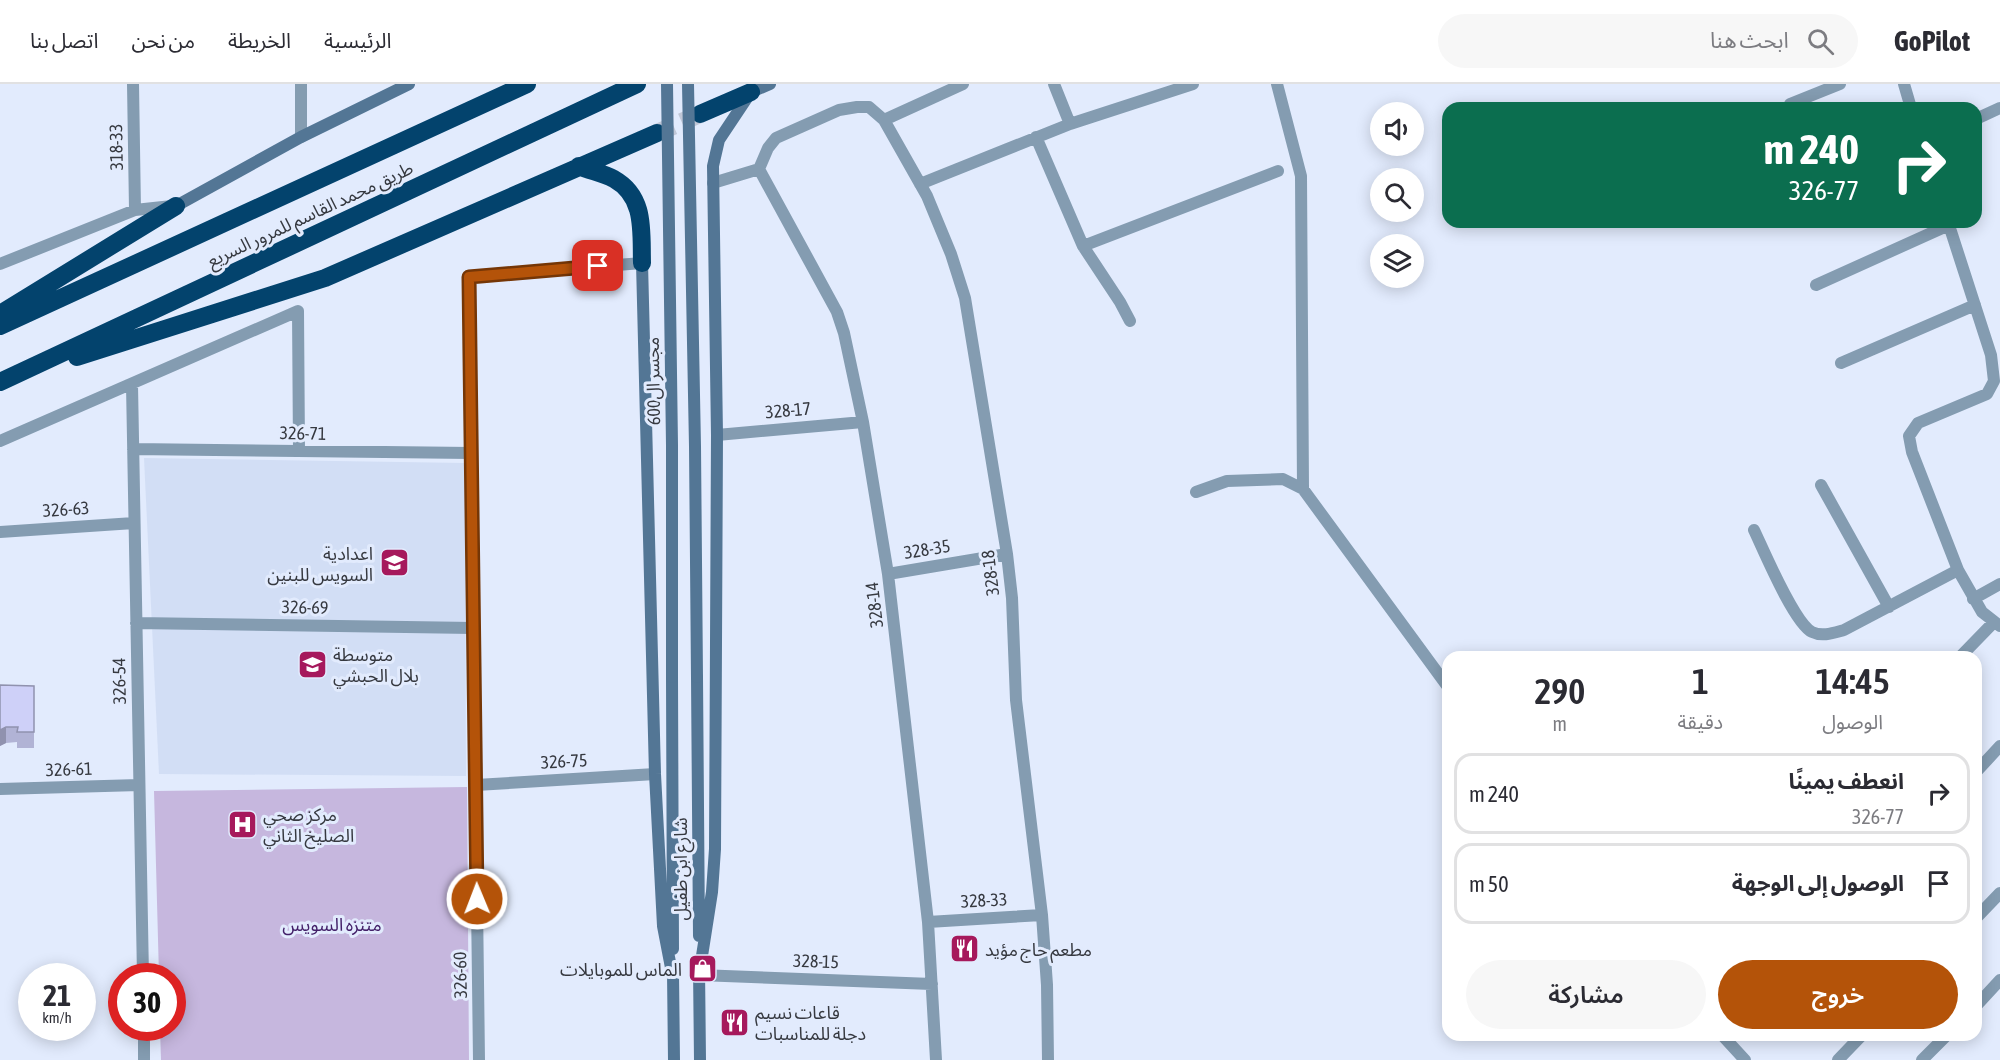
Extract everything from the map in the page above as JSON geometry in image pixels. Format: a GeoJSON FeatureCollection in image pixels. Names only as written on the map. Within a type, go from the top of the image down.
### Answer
{"type":"FeatureCollection","features":[{"type":"Feature","properties":{"kind":"highway","name":"طريق محمد القاسم للمرور السريع"},"geometry":{"type":"LineString","coordinates":[[0,326],[527,84]]}},
{"type":"Feature","properties":{"kind":"highway","name":"طريق محمد القاسم للمرور السريع"},"geometry":{"type":"LineString","coordinates":[[3,380],[637,84]]}},
{"type":"Feature","properties":{"kind":"highway"},"geometry":{"type":"LineString","coordinates":[[700,114],[751,92]]}},
{"type":"Feature","properties":{"kind":"highway"},"geometry":{"type":"LineString","coordinates":[[3,380],[325,278],[657,133]]}},
{"type":"Feature","properties":{"kind":"highway"},"geometry":{"type":"LineString","coordinates":[[579,166],[615,180],[637,204],[641,216],[642,263]]}},
{"type":"Feature","properties":{"kind":"highway"},"geometry":{"type":"LineString","coordinates":[[0,314],[176,206]]}},
{"type":"Feature","properties":{"kind":"street","name":"318-33"},"geometry":{"type":"LineString","coordinates":[[133,84],[135,210]]}},
{"type":"Feature","properties":{"kind":"street"},"geometry":{"type":"LineString","coordinates":[[301,84],[301,137]]}},
{"type":"Feature","properties":{"kind":"street"},"geometry":{"type":"LineString","coordinates":[[0,264],[135,210],[176,206],[301,137],[409,84]]}},
{"type":"Feature","properties":{"kind":"street","name":"مجسر ال600"},"geometry":{"type":"LineString","coordinates":[[667,84],[672,677]]}},
{"type":"Feature","properties":{"kind":"street","name":"شارع ابن طفيل"},"geometry":{"type":"LineString","coordinates":[[688,84],[695,446],[700,1060]]}},
{"type":"Feature","properties":{"kind":"street"},"geometry":{"type":"LineString","coordinates":[[699,975],[712,891],[715,849],[717,435],[713,166],[719,140],[751,92],[770,84]]}},
{"type":"Feature","properties":{"kind":"street"},"geometry":{"type":"LineString","coordinates":[[884,120],[963,84]]}},
{"type":"Feature","properties":{"kind":"street"},"geometry":{"type":"LineString","coordinates":[[1054,84],[1070,124]]}},
{"type":"Feature","properties":{"kind":"street"},"geometry":{"type":"LineString","coordinates":[[920,183],[1070,124],[1193,84]]}},
{"type":"Feature","properties":{"kind":"street"},"geometry":{"type":"LineString","coordinates":[[1276,84],[1301,176],[1303,489]]}},
{"type":"Feature","properties":{"kind":"street"},"geometry":{"type":"LineString","coordinates":[[1795,102],[1840,84]]}},
{"type":"Feature","properties":{"kind":"street"},"geometry":{"type":"LineString","coordinates":[[1904,84],[1909,102]]}},
{"type":"Feature","properties":{"kind":"street","name":"328-18"},"geometry":{"type":"LineString","coordinates":[[759,169],[768,148],[776,138],[839,110],[856,107],[869,108],[884,120],[920,183],[951,254],[965,298],[1007,554],[1012,598],[1016,700],[1042,915],[1047,985],[1048,1060]]}},
{"type":"Feature","properties":{"kind":"street"},"geometry":{"type":"LineString","coordinates":[[1982,116],[2000,108]]}},
{"type":"Feature","properties":{"kind":"street"},"geometry":{"type":"LineString","coordinates":[[1036,137],[1083,246],[1130,321]]}},
{"type":"Feature","properties":{"kind":"street"},"geometry":{"type":"LineString","coordinates":[[713,183],[759,169]]}},
{"type":"Feature","properties":{"kind":"street","name":"328-14"},"geometry":{"type":"LineString","coordinates":[[759,169],[837,312],[844,333],[863,422],[888,574],[928,922],[936,1060]]}},
{"type":"Feature","properties":{"kind":"street"},"geometry":{"type":"LineString","coordinates":[[1083,246],[1278,171]]}},
{"type":"Feature","properties":{"kind":"street"},"geometry":{"type":"LineString","coordinates":[[1816,285],[1938,228]]}},
{"type":"Feature","properties":{"kind":"street"},"geometry":{"type":"LineString","coordinates":[[1951,228],[1975,305],[1995,353],[1994,381],[1987,394],[1918,423],[1909,436],[1912,453],[1958,570],[1982,612],[1997,624],[1967,651]]}},
{"type":"Feature","properties":{"kind":"street"},"geometry":{"type":"LineString","coordinates":[[642,263],[655,774],[663,926],[673,978]]}},
{"type":"Feature","properties":{"kind":"street","name":"326-60"},"geometry":{"type":"LineString","coordinates":[[479,1060],[469,277],[642,263]]}},
{"type":"Feature","properties":{"kind":"street"},"geometry":{"type":"LineString","coordinates":[[1841,363],[1975,305]]}},
{"type":"Feature","properties":{"kind":"street"},"geometry":{"type":"LineString","coordinates":[[0,441],[298,311],[299,451]]}},
{"type":"Feature","properties":{"kind":"street","name":"326-54"},"geometry":{"type":"LineString","coordinates":[[132,385],[143,963]]}},
{"type":"Feature","properties":{"kind":"street","name":"328-17"},"geometry":{"type":"LineString","coordinates":[[717,435],[863,422]]}},
{"type":"Feature","properties":{"kind":"street","name":"326-71"},"geometry":{"type":"LineString","coordinates":[[133,449],[471,453]]}},
{"type":"Feature","properties":{"kind":"street"},"geometry":{"type":"LineString","coordinates":[[1196,492],[1227,480],[1283,479],[1303,489],[1442,679]]}},
{"type":"Feature","properties":{"kind":"street"},"geometry":{"type":"LineString","coordinates":[[1821,485],[1889,607]]}},
{"type":"Feature","properties":{"kind":"street","name":"326-63"},"geometry":{"type":"LineString","coordinates":[[0,532],[134,523]]}},
{"type":"Feature","properties":{"kind":"street"},"geometry":{"type":"LineString","coordinates":[[1754,530],[1794,612],[1804,628],[1814,633],[1826,635],[1844,630],[1958,570]]}},
{"type":"Feature","properties":{"kind":"street","name":"328-35"},"geometry":{"type":"LineString","coordinates":[[888,574],[1007,554]]}},
{"type":"Feature","properties":{"kind":"street"},"geometry":{"type":"LineString","coordinates":[[1974,598],[2000,584]]}},
{"type":"Feature","properties":{"kind":"street","name":"326-69"},"geometry":{"type":"LineString","coordinates":[[136,623],[473,628]]}},
{"type":"Feature","properties":{"kind":"street","name":"شارع ابن طفيل"},"geometry":{"type":"LineString","coordinates":[[672,677],[674,1060]]}},
{"type":"Feature","properties":{"kind":"street"},"geometry":{"type":"LineString","coordinates":[[1982,766],[2000,746]]}},
{"type":"Feature","properties":{"kind":"street","name":"326-75"},"geometry":{"type":"LineString","coordinates":[[476,784],[655,774]]}},
{"type":"Feature","properties":{"kind":"street","name":"326-61"},"geometry":{"type":"LineString","coordinates":[[0,789],[139,785]]}},
{"type":"Feature","properties":{"kind":"street"},"geometry":{"type":"LineString","coordinates":[[1982,912],[2000,893]]}},
{"type":"Feature","properties":{"kind":"street","name":"328-33"},"geometry":{"type":"LineString","coordinates":[[928,922],[1042,915]]}},
{"type":"Feature","properties":{"kind":"street","name":"328-15"},"geometry":{"type":"LineString","coordinates":[[699,975],[932,984]]}},
{"type":"Feature","properties":{"kind":"street"},"geometry":{"type":"LineString","coordinates":[[1982,1000],[2000,981]]}},
{"type":"Feature","properties":{"kind":"street"},"geometry":{"type":"LineString","coordinates":[[144,1041],[144,1060]]}},
{"type":"Feature","properties":{"kind":"street"},"geometry":{"type":"LineString","coordinates":[[1728,1041],[1745,1060]]}},
{"type":"Feature","properties":{"kind":"street"},"geometry":{"type":"LineString","coordinates":[[1838,1060],[1856,1041]]}},
{"type":"Feature","properties":{"kind":"street"},"geometry":{"type":"LineString","coordinates":[[1922,1060],[1941,1041]]}},
{"type":"Feature","properties":{"kind":"shaded area"},"geometry":{"type":"Polygon","coordinates":[[[144,458],[465,463],[466,776],[159,774],[144,458]]]}},
{"type":"Feature","properties":{"kind":"green space","name":"متنزه السويس"},"geometry":{"type":"Polygon","coordinates":[[[467,787],[469,1060],[161,1060],[160,1041],[186,1041],[186,963],[159,963],[154,791],[467,787]]]}},
{"type":"Feature","properties":{"kind":"building"},"geometry":{"type":"Polygon","coordinates":[[[0,685],[34,686],[34,732],[17,732],[18,727],[6,727],[0,730],[0,685]]]}},
{"type":"Feature","properties":{"kind":"tunnel"},"geometry":{"type":"LineString","coordinates":[[657,133],[700,114]]}},
{"type":"Feature","properties":{"kind":"place","name":"اعدادية السويس للبنين"},"geometry":{"type":"Point","coordinates":[394,563]}},
{"type":"Feature","properties":{"kind":"place","name":"متوسطة بلال الحبشي"},"geometry":{"type":"Point","coordinates":[312,664]}},
{"type":"Feature","properties":{"kind":"place","name":"مركز صحي الصليخ الثاني"},"geometry":{"type":"Point","coordinates":[242,824]}},
{"type":"Feature","properties":{"kind":"place","name":"مطعم حاج مؤيد"},"geometry":{"type":"Point","coordinates":[964,949]}},
{"type":"Feature","properties":{"kind":"place","name":"الماس للموبايلات"},"geometry":{"type":"Point","coordinates":[703,969]}},
{"type":"Feature","properties":{"kind":"place","name":"قاعات نسيم دجلة للمناسبات"},"geometry":{"type":"Point","coordinates":[734,1022]}},
{"type":"Feature","properties":{"kind":"route"},"geometry":{"type":"LineString","coordinates":[[477,899],[469,277],[598,266]]}}]}
